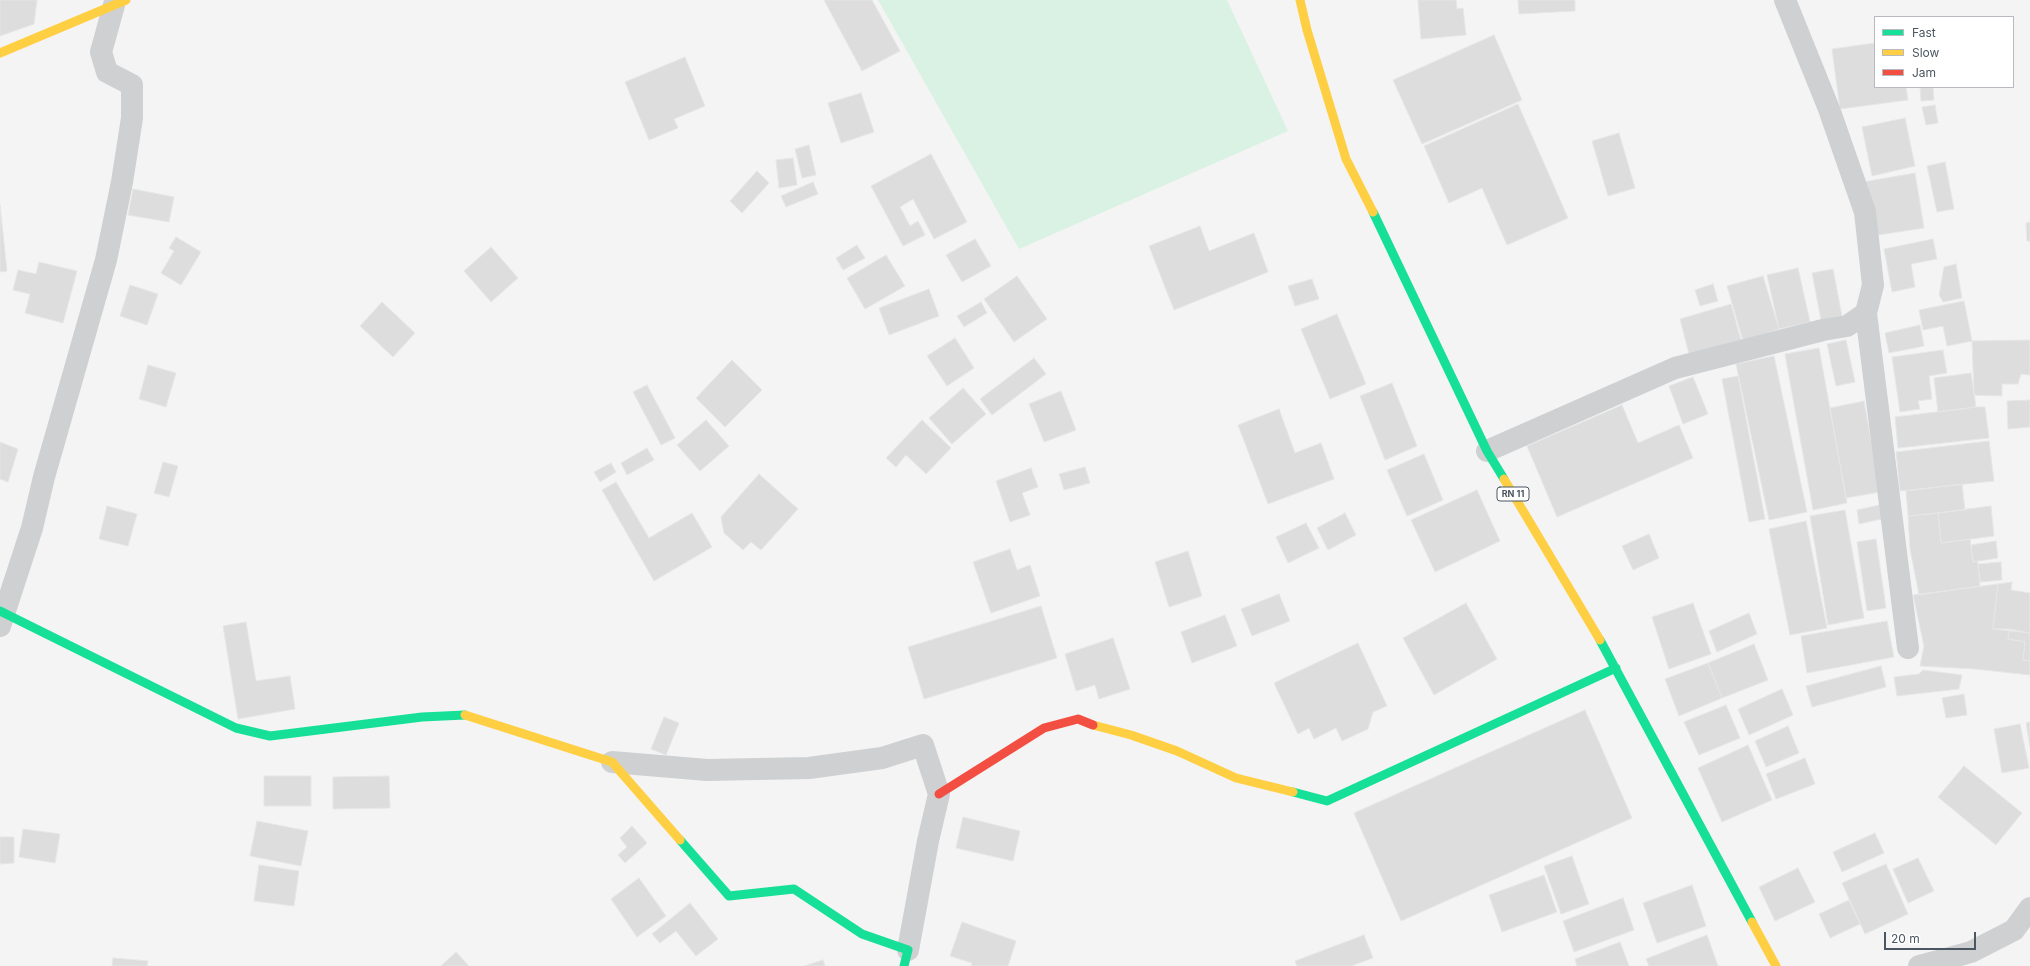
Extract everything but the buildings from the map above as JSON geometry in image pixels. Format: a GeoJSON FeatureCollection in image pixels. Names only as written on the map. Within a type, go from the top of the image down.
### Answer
{"type":"FeatureCollection","features":[{"type":"Feature","properties":{"kind":"street","name":"RN 11"},"geometry":{"type":"LineString","coordinates":[[1300,0],[1307,30],[1346,158],[1387,239],[1487,451],[1616,668],[1776,966]]}},
{"type":"Feature","properties":{"kind":"street"},"geometry":{"type":"LineString","coordinates":[[1786,0],[1829,109],[1865,212],[1873,285],[1866,313],[1908,648]]}},
{"type":"Feature","properties":{"kind":"street"},"geometry":{"type":"LineString","coordinates":[[0,53],[120,3]]}},
{"type":"Feature","properties":{"kind":"street"},"geometry":{"type":"LineString","coordinates":[[120,3],[101,52],[107,72],[132,85],[132,118],[122,182],[106,260],[44,477],[32,528],[2,617],[236,728],[270,736],[422,717],[469,715],[612,762],[707,770],[809,768],[882,758],[923,745],[939,794],[928,841],[906,958],[862,934],[794,889],[729,896],[612,762]]}},
{"type":"Feature","properties":{"kind":"street"},"geometry":{"type":"LineString","coordinates":[[1487,451],[1675,368],[1823,330],[1847,326],[1866,313]]}},
{"type":"Feature","properties":{"kind":"street"},"geometry":{"type":"LineString","coordinates":[[939,794],[1044,728],[1078,719],[1177,751],[1236,778],[1327,800],[1616,668]]}},
{"type":"Feature","properties":{"kind":"street"},"geometry":{"type":"LineString","coordinates":[[1919,966],[1971,952],[2014,930],[2030,908]]}},
{"type":"Feature","properties":{"kind":"green space"},"geometry":{"type":"Polygon","coordinates":[[[878,0],[1227,0],[1288,131],[1019,249],[878,0]]]}},
{"type":"Feature","properties":{"kind":"traffic: fast"},"geometry":{"type":"LineString","coordinates":[[1373,212],[1487,451],[1504,479]]}},
{"type":"Feature","properties":{"kind":"traffic: fast"},"geometry":{"type":"LineString","coordinates":[[0,611],[236,728],[270,736],[422,717],[465,715]]}},
{"type":"Feature","properties":{"kind":"traffic: fast"},"geometry":{"type":"LineString","coordinates":[[1600,640],[1752,922]]}},
{"type":"Feature","properties":{"kind":"traffic: fast"},"geometry":{"type":"LineString","coordinates":[[1293,792],[1327,801],[1616,668]]}},
{"type":"Feature","properties":{"kind":"traffic: fast"},"geometry":{"type":"LineString","coordinates":[[680,840],[729,896],[794,889],[862,934],[908,950],[904,966]]}},
{"type":"Feature","properties":{"kind":"traffic: slow"},"geometry":{"type":"LineString","coordinates":[[0,53],[126,0]]}},
{"type":"Feature","properties":{"kind":"traffic: slow"},"geometry":{"type":"LineString","coordinates":[[1300,0],[1307,30],[1346,159],[1373,212]]}},
{"type":"Feature","properties":{"kind":"traffic: slow"},"geometry":{"type":"LineString","coordinates":[[1504,479],[1600,640]]}},
{"type":"Feature","properties":{"kind":"traffic: slow"},"geometry":{"type":"LineString","coordinates":[[465,715],[612,762],[680,840]]}},
{"type":"Feature","properties":{"kind":"traffic: slow"},"geometry":{"type":"LineString","coordinates":[[1093,725],[1131,735],[1177,751],[1236,778],[1293,792]]}},
{"type":"Feature","properties":{"kind":"traffic: slow"},"geometry":{"type":"LineString","coordinates":[[1752,922],[1776,966]]}},
{"type":"Feature","properties":{"kind":"traffic: jam"},"geometry":{"type":"LineString","coordinates":[[939,794],[1044,728],[1078,719],[1093,725]]}}]}
